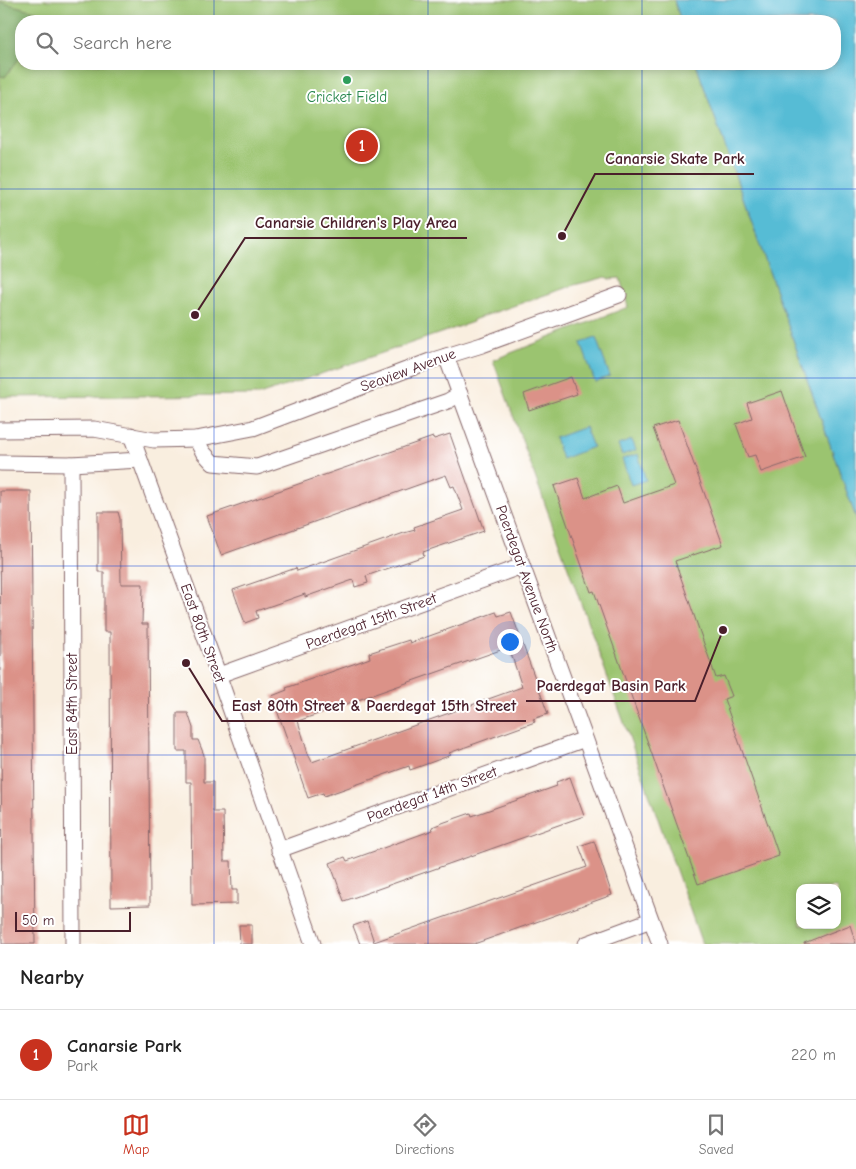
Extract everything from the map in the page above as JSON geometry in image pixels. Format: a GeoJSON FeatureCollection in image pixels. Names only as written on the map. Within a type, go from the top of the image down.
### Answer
{"type":"FeatureCollection","features":[{"type":"Feature","properties":{"kind":"street","name":"Seaview Avenue"},"geometry":{"type":"LineString","coordinates":[[0,430],[94,429],[154,440],[196,438],[253,428],[446,356],[619,296]]}},
{"type":"Feature","properties":{"kind":"street","name":"Paerdegat Avenue North"},"geometry":{"type":"LineString","coordinates":[[446,356],[660,944]]}},
{"type":"Feature","properties":{"kind":"street"},"geometry":{"type":"LineString","coordinates":[[196,438],[203,452],[214,463],[257,467],[448,401],[460,394]]}},
{"type":"Feature","properties":{"kind":"street","name":"East 80th Street"},"geometry":{"type":"LineString","coordinates":[[132,436],[219,675],[308,941]]}},
{"type":"Feature","properties":{"kind":"street"},"geometry":{"type":"LineString","coordinates":[[0,464],[71,464],[140,460]]}},
{"type":"Feature","properties":{"kind":"street","name":"East 84th Street"},"geometry":{"type":"LineString","coordinates":[[71,464],[73,944]]}},
{"type":"Feature","properties":{"kind":"street","name":"Paerdegat 15th Street"},"geometry":{"type":"LineString","coordinates":[[219,675],[522,566]]}},
{"type":"Feature","properties":{"kind":"street","name":"Paerdegat 14th Street"},"geometry":{"type":"LineString","coordinates":[[279,850],[585,739]]}},
{"type":"Feature","properties":{"kind":"street"},"geometry":{"type":"LineString","coordinates":[[586,944],[651,920]]}},
{"type":"Feature","properties":{"kind":"green space"},"geometry":{"type":"Polygon","coordinates":[[[0,0],[674,0],[679,15],[15,15],[15,70],[698,70],[856,518],[856,944],[702,944],[493,360],[628,307],[620,278],[609,279],[606,277],[574,285],[473,320],[473,322],[259,395],[0,397],[0,0]]]}},
{"type":"Feature","properties":{"kind":"green space"},"geometry":{"type":"Polygon","coordinates":[[[0,2],[43,13],[42,15],[15,15],[15,64],[5,77],[0,76],[0,2]]]}},
{"type":"Feature","properties":{"kind":"water"},"geometry":{"type":"Polygon","coordinates":[[[674,0],[856,0],[856,518],[698,70],[841,70],[841,15],[679,15],[674,0]]]}},
{"type":"Feature","properties":{"kind":"water"},"geometry":{"type":"Polygon","coordinates":[[[596,338],[610,376],[595,382],[581,343],[596,338]]]}},
{"type":"Feature","properties":{"kind":"water"},"geometry":{"type":"Polygon","coordinates":[[[585,427],[593,447],[562,459],[555,438],[585,427]]]}},
{"type":"Feature","properties":{"kind":"water"},"geometry":{"type":"Polygon","coordinates":[[[632,440],[636,450],[622,455],[618,445],[632,440]]]}},
{"type":"Feature","properties":{"kind":"water"},"geometry":{"type":"Polygon","coordinates":[[[638,454],[646,480],[631,485],[622,459],[638,454]]]}},
{"type":"Feature","properties":{"kind":"building"},"geometry":{"type":"Polygon","coordinates":[[[571,377],[577,394],[529,410],[524,394],[571,377]]]}},
{"type":"Feature","properties":{"kind":"building"},"geometry":{"type":"Polygon","coordinates":[[[782,391],[805,457],[761,472],[755,455],[748,457],[736,424],[752,418],[747,403],[782,391]]]}},
{"type":"Feature","properties":{"kind":"building"},"geometry":{"type":"Polygon","coordinates":[[[678,420],[723,545],[675,561],[716,678],[724,676],[732,696],[724,699],[779,856],[698,884],[594,591],[591,592],[554,486],[578,478],[585,498],[617,486],[623,503],[674,485],[653,428],[678,420]]]}},
{"type":"Feature","properties":{"kind":"building"},"geometry":{"type":"Polygon","coordinates":[[[450,434],[484,531],[423,552],[424,556],[366,576],[368,583],[355,587],[353,580],[305,597],[305,594],[256,611],[258,618],[245,623],[233,590],[296,568],[297,571],[415,530],[414,527],[463,510],[454,486],[451,487],[446,475],[221,555],[207,516],[433,437],[434,439],[450,434]]]}},
{"type":"Feature","properties":{"kind":"building"},"geometry":{"type":"Polygon","coordinates":[[[0,491],[31,491],[35,944],[2,944],[0,491]]]}},
{"type":"Feature","properties":{"kind":"building"},"geometry":{"type":"Polygon","coordinates":[[[98,512],[118,512],[120,519],[121,584],[143,584],[142,624],[148,624],[150,905],[111,906],[110,632],[104,632],[104,572],[98,572],[98,512]]]}},
{"type":"Feature","properties":{"kind":"building"},"geometry":{"type":"Polygon","coordinates":[[[496,612],[498,616],[511,612],[548,714],[533,719],[535,722],[449,753],[451,755],[410,770],[409,766],[324,796],[323,793],[308,798],[272,696],[287,690],[286,688],[370,658],[369,653],[409,640],[410,643],[496,612]],[[509,647],[298,721],[312,762],[522,687],[509,647]]]}},
{"type":"Feature","properties":{"kind":"building"},"geometry":{"type":"Polygon","coordinates":[[[177,713],[188,713],[193,728],[193,740],[198,740],[204,755],[204,782],[213,782],[213,812],[223,812],[224,861],[231,861],[232,890],[237,890],[237,904],[192,905],[191,782],[186,782],[186,751],[177,751],[177,713]]]}},
{"type":"Feature","properties":{"kind":"building"},"geometry":{"type":"Polygon","coordinates":[[[570,777],[584,816],[344,901],[330,863],[345,857],[347,861],[433,830],[432,827],[445,822],[471,813],[472,816],[557,786],[556,782],[570,777]]]}},
{"type":"Feature","properties":{"kind":"building"},"geometry":{"type":"Polygon","coordinates":[[[594,841],[612,895],[474,944],[360,944],[353,926],[367,921],[374,942],[587,867],[579,846],[594,841]]]}},
{"type":"Feature","properties":{"kind":"building"},"geometry":{"type":"Polygon","coordinates":[[[239,925],[252,925],[252,944],[240,944],[239,925]]]}},
{"type":"Feature","properties":{"kind":"building"},"geometry":{"type":"Polygon","coordinates":[[[850,925],[856,944],[804,944],[804,943],[850,925]]]}},
{"type":"Feature","properties":{"kind":"place","name":"Cricket Field"},"geometry":{"type":"Point","coordinates":[347,80]}},
{"type":"Feature","properties":{"kind":"place","name":"Canarsie Park"},"geometry":{"type":"Point","coordinates":[362,146]}},
{"type":"Feature","properties":{"kind":"place","name":"Canarsie Skate Park"},"geometry":{"type":"Point","coordinates":[562,236]}},
{"type":"Feature","properties":{"kind":"place","name":"Canarsie Children's Play Area"},"geometry":{"type":"Point","coordinates":[195,315]}},
{"type":"Feature","properties":{"kind":"place","name":"Paerdegat Basin Park"},"geometry":{"type":"Point","coordinates":[723,630]}},
{"type":"Feature","properties":{"kind":"place","name":"East 80th Street & Paerdegat 15th Street"},"geometry":{"type":"Point","coordinates":[186,663]}}]}
